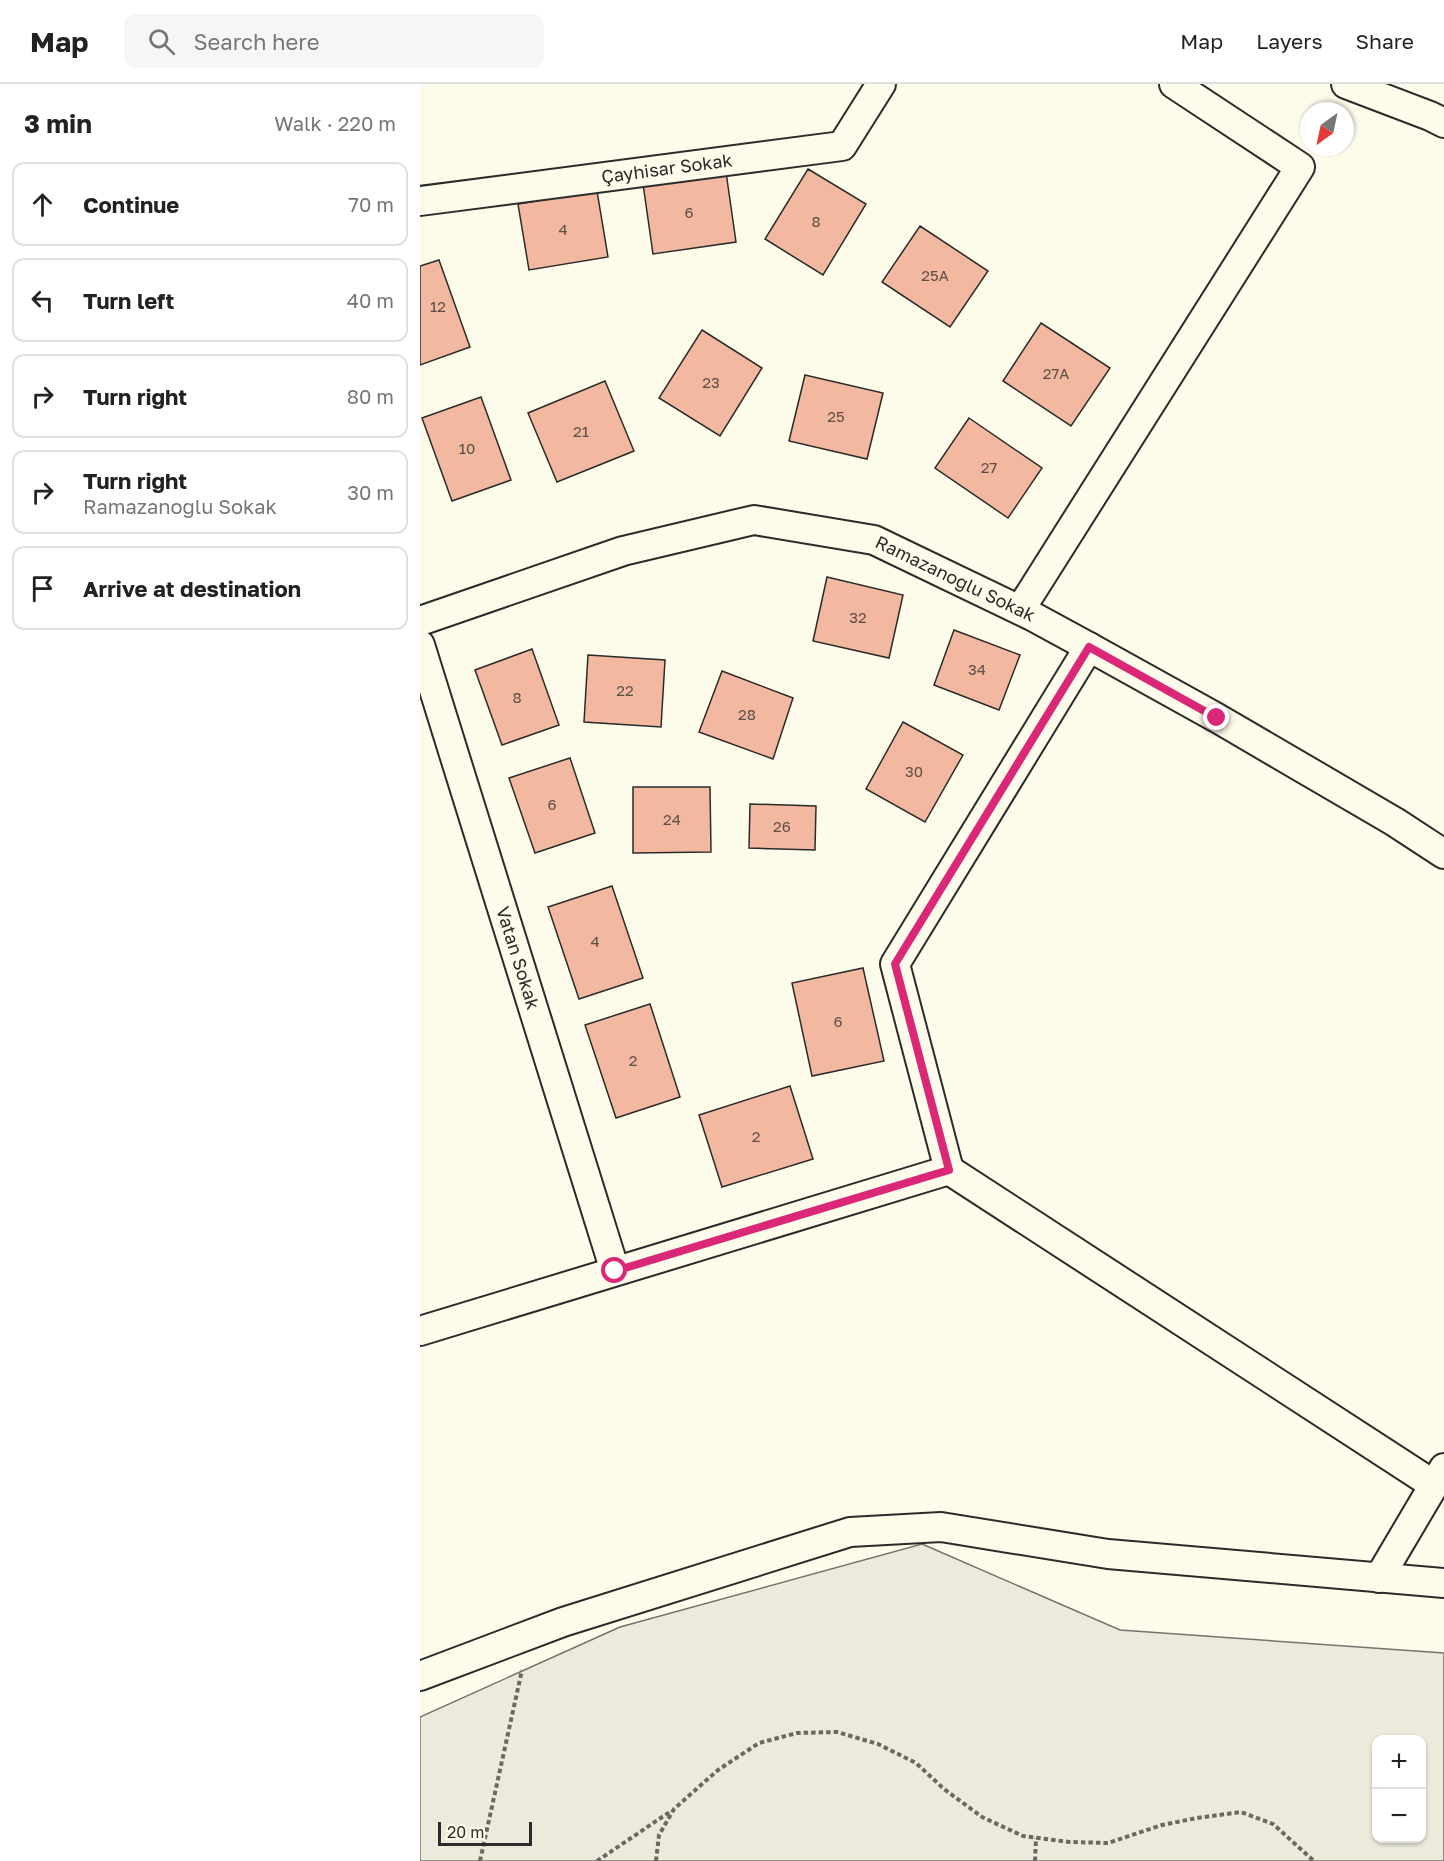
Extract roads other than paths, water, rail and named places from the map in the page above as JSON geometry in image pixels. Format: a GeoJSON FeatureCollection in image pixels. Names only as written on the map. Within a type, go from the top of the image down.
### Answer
{"type":"FeatureCollection","features":[{"type":"Feature","properties":{"kind":"street","name":"Çayhisar Sokak"},"geometry":{"type":"LineString","coordinates":[[420,201],[842,146],[881,84]]}},
{"type":"Feature","properties":{"kind":"street"},"geometry":{"type":"LineString","coordinates":[[1020,610],[1299,167],[1174,84]]}},
{"type":"Feature","properties":{"kind":"street"},"geometry":{"type":"LineString","coordinates":[[1346,84],[1444,123]]}},
{"type":"Feature","properties":{"kind":"street","name":"Ramazanoğlu Sokak"},"geometry":{"type":"LineString","coordinates":[[420,621],[623,551],[754,520],[874,540],[1020,610],[1089,647],[1395,822],[1444,854]]}},
{"type":"Feature","properties":{"kind":"street","name":"Vatan Sokak"},"geometry":{"type":"LineString","coordinates":[[420,645],[615,1271]]}},
{"type":"Feature","properties":{"kind":"street"},"geometry":{"type":"LineString","coordinates":[[1089,647],[895,964],[949,1170],[1439,1477],[1380,1578]]}},
{"type":"Feature","properties":{"kind":"street"},"geometry":{"type":"LineString","coordinates":[[420,1330],[949,1170]]}},
{"type":"Feature","properties":{"kind":"street"},"geometry":{"type":"LineString","coordinates":[[420,1676],[563,1622],[850,1532],[941,1527],[1108,1554],[1444,1583]]}}]}
